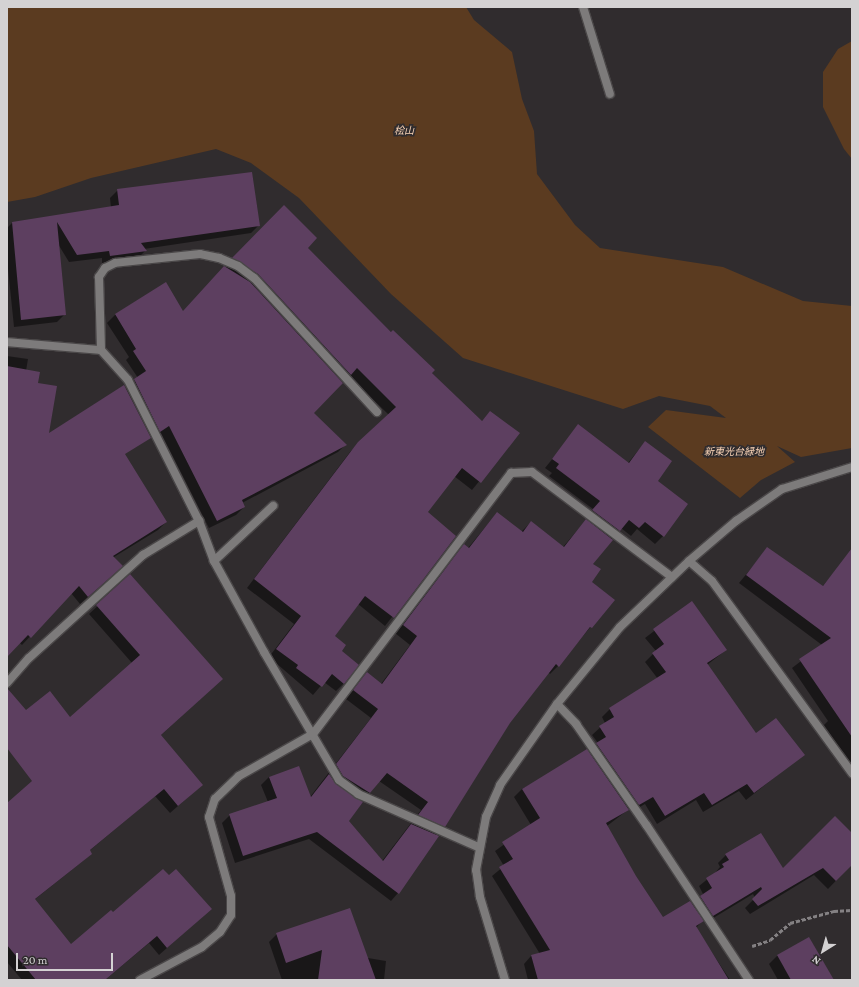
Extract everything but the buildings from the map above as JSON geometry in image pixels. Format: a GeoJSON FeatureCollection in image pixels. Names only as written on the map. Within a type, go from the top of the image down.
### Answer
{"type":"FeatureCollection","features":[{"type":"Feature","properties":{"kind":"street"},"geometry":{"type":"LineString","coordinates":[[584,7],[610,94]]}},
{"type":"Feature","properties":{"kind":"street"},"geometry":{"type":"LineString","coordinates":[[377,412],[254,278],[238,266],[219,258],[193,255],[115,263],[105,268],[99,277],[101,350],[128,380],[200,521],[214,561],[264,652],[339,780],[358,794],[478,847]]}},
{"type":"Feature","properties":{"kind":"street"},"geometry":{"type":"LineString","coordinates":[[7,342],[101,350]]}},
{"type":"Feature","properties":{"kind":"street"},"geometry":{"type":"LineString","coordinates":[[505,980],[480,897],[476,870],[478,847],[486,817],[500,785],[558,704],[620,627],[689,561],[736,521],[782,489],[852,467]]}},
{"type":"Feature","properties":{"kind":"street"},"geometry":{"type":"LineString","coordinates":[[140,980],[202,947],[220,932],[231,915],[231,896],[209,817],[215,799],[239,776],[313,734],[511,473],[532,472],[672,577]]}},
{"type":"Feature","properties":{"kind":"street"},"geometry":{"type":"LineString","coordinates":[[214,561],[273,506]]}},
{"type":"Feature","properties":{"kind":"street"},"geometry":{"type":"LineString","coordinates":[[7,683],[29,658],[143,555],[200,521]]}},
{"type":"Feature","properties":{"kind":"street"},"geometry":{"type":"LineString","coordinates":[[689,561],[712,581],[852,773]]}},
{"type":"Feature","properties":{"kind":"street"},"geometry":{"type":"LineString","coordinates":[[558,704],[576,724],[647,826],[749,980]]}},
{"type":"Feature","properties":{"kind":"path"},"geometry":{"type":"LineString","coordinates":[[753,945],[770,940],[790,923],[834,911],[852,910]]}},
{"type":"Feature","properties":{"kind":"green space","name":"桧山"},"geometry":{"type":"Polygon","coordinates":[[[7,7],[466,7],[474,20],[512,52],[522,99],[534,131],[537,174],[575,225],[600,248],[723,267],[803,301],[852,306],[852,448],[801,457],[777,446],[795,462],[761,480],[740,498],[648,427],[666,410],[726,418],[710,406],[659,396],[623,409],[463,358],[391,294],[299,198],[251,163],[216,149],[91,178],[35,197],[7,202],[7,7]]]}},
{"type":"Feature","properties":{"kind":"green space"},"geometry":{"type":"Polygon","coordinates":[[[852,41],[852,159],[844,149],[823,107],[823,72],[838,49],[852,41]]]}},
{"type":"Feature","properties":{"kind":"park label","name":"新東光台緑地"},"geometry":{"type":"Point","coordinates":[734,452]}}]}
